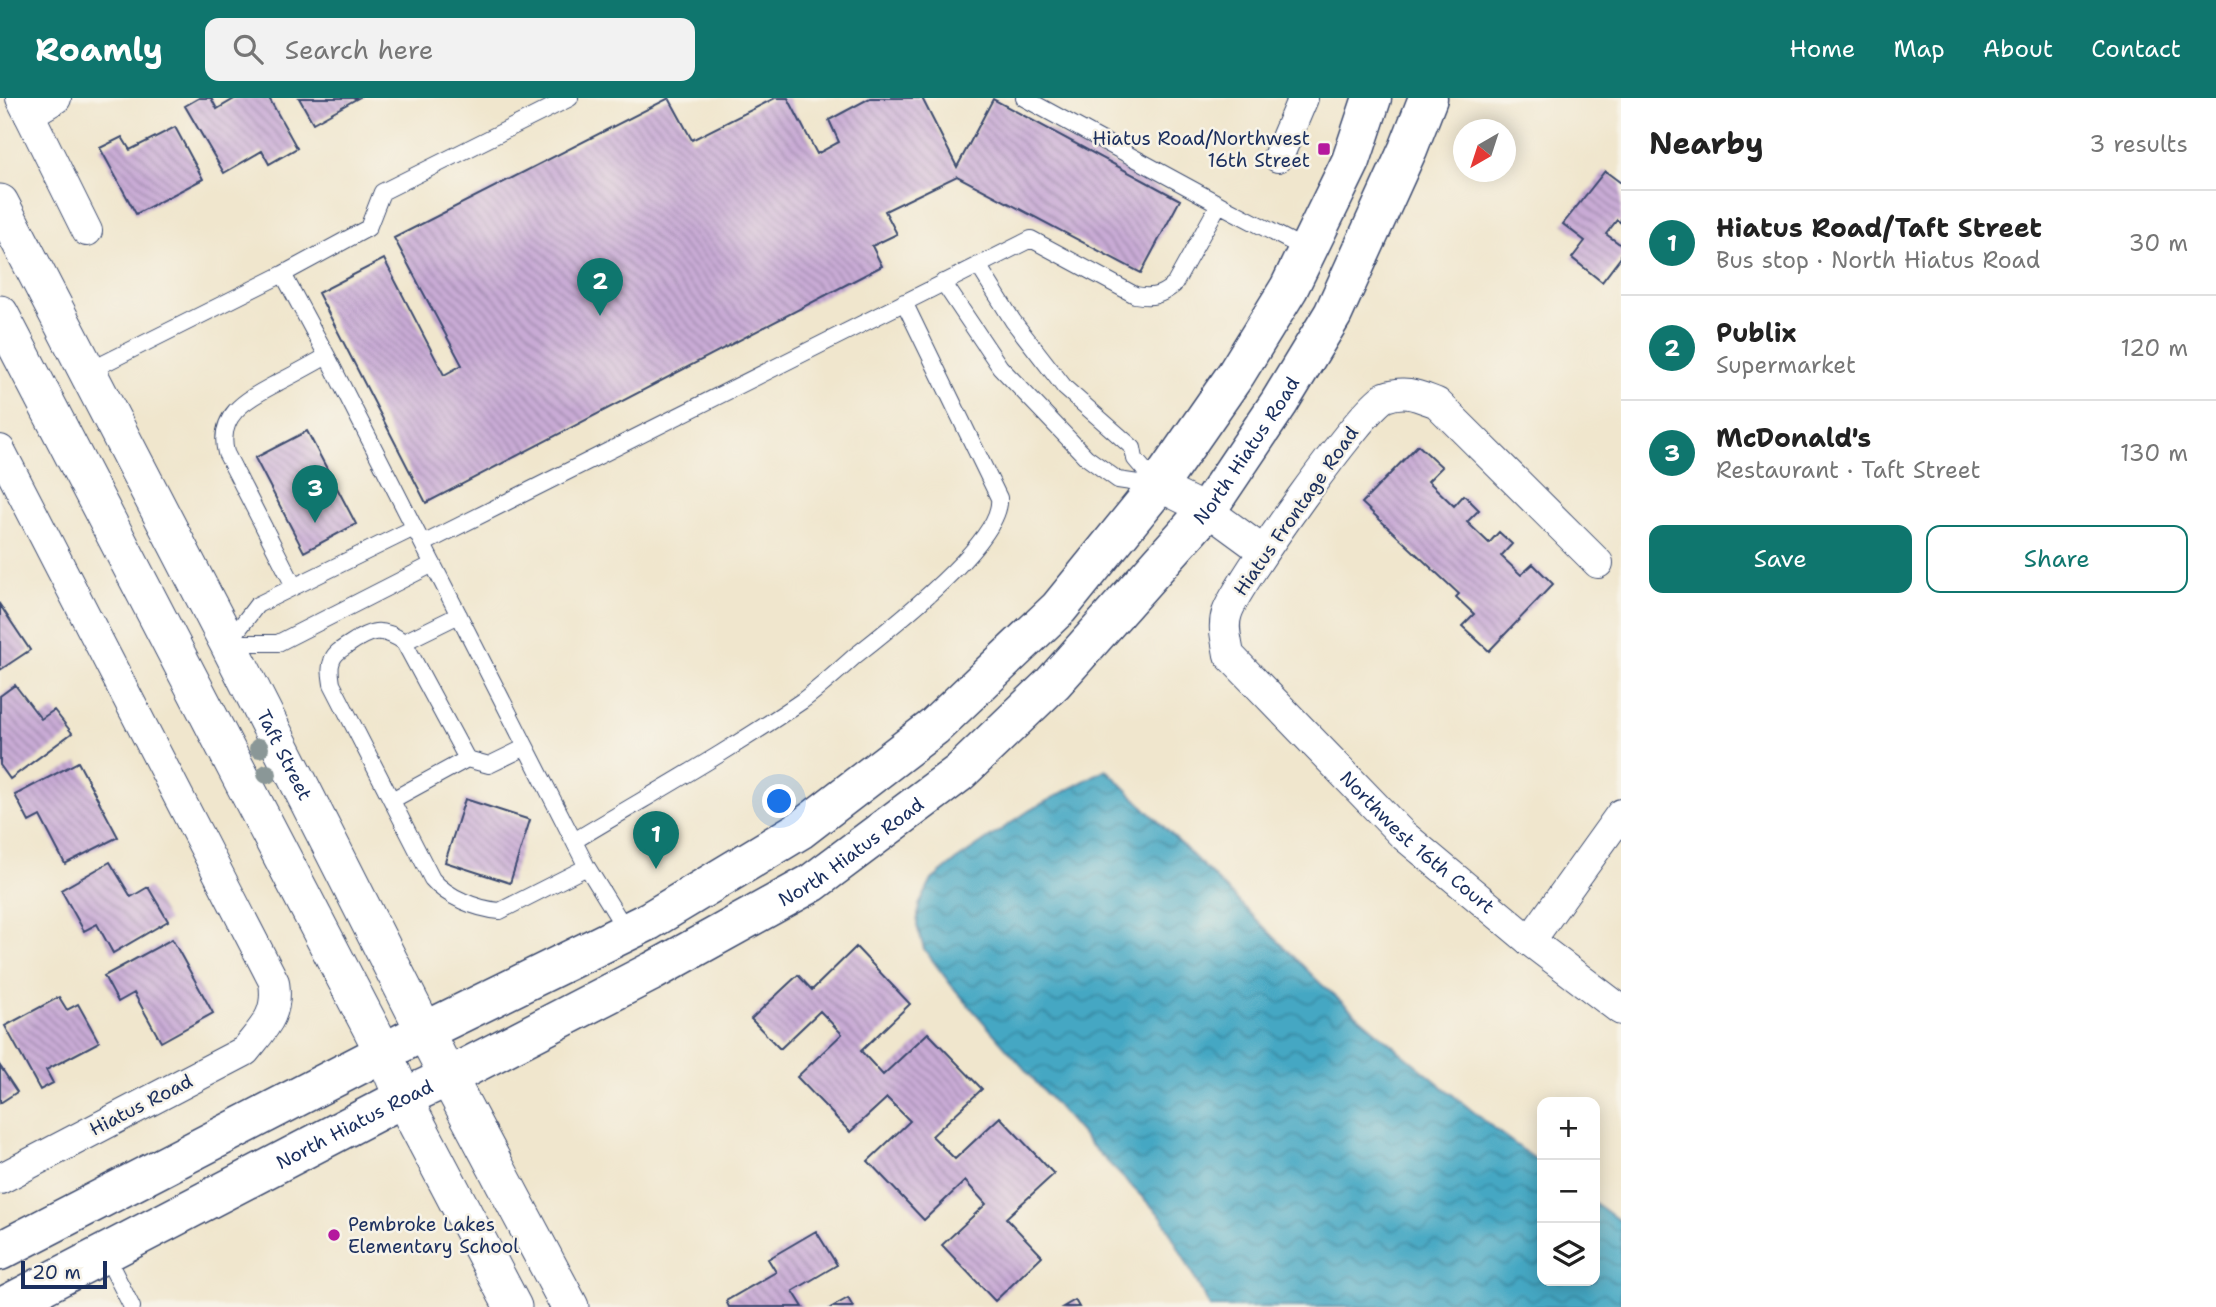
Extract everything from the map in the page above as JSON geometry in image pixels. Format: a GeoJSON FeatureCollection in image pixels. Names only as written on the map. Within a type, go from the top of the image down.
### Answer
{"type":"FeatureCollection","features":[{"type":"Feature","properties":{"kind":"main road"},"geometry":{"type":"LineString","coordinates":[[0,1251],[425,1031],[649,921],[800,830],[934,727],[1059,608],[1158,486],[1236,374],[1289,288],[1351,161],[1373,98]]}},
{"type":"Feature","properties":{"kind":"main road","name":"North Hiatus Road"},"geometry":{"type":"LineString","coordinates":[[2,1307],[653,971],[811,883],[959,773],[1053,683],[1207,510],[1279,403],[1333,314],[1428,98]]}},
{"type":"Feature","properties":{"kind":"main road"},"geometry":{"type":"LineString","coordinates":[[82,1209],[105,1254]]}},
{"type":"Feature","properties":{"kind":"street"},"geometry":{"type":"LineString","coordinates":[[56,98],[25,106],[87,231]]}},
{"type":"Feature","properties":{"kind":"street"},"geometry":{"type":"LineString","coordinates":[[1278,157],[1303,98]]}},
{"type":"Feature","properties":{"kind":"street","name":"Taft Street"},"geometry":{"type":"LineString","coordinates":[[0,203],[228,643],[448,1077],[570,1307]]}},
{"type":"Feature","properties":{"kind":"street"},"geometry":{"type":"LineString","coordinates":[[0,314],[513,1307]]}},
{"type":"Feature","properties":{"kind":"street"},"geometry":{"type":"LineString","coordinates":[[41,394],[87,372]]}},
{"type":"Feature","properties":{"kind":"street","name":"Hiatus Frontage Road"},"geometry":{"type":"LineString","coordinates":[[1229,655],[1224,625],[1227,611],[1263,551],[1360,420],[1382,397],[1405,392],[1437,403],[1598,563]]}},
{"type":"Feature","properties":{"kind":"street","name":"Hiatus Road"},"geometry":{"type":"LineString","coordinates":[[0,450],[274,982],[276,998],[271,1018],[245,1051],[0,1179]]}},
{"type":"Feature","properties":{"kind":"street"},"geometry":{"type":"LineString","coordinates":[[1158,486],[1207,510],[1263,551]]}},
{"type":"Feature","properties":{"kind":"street"},"geometry":{"type":"LineString","coordinates":[[181,665],[228,643]]}},
{"type":"Feature","properties":{"kind":"street","name":"Northwest 16th Court"},"geometry":{"type":"LineString","coordinates":[[1229,655],[1402,834],[1530,941],[1621,1010]]}},
{"type":"Feature","properties":{"kind":"street"},"geometry":{"type":"LineString","coordinates":[[1530,941],[1621,814]]}},
{"type":"Feature","properties":{"kind":"lane"},"geometry":{"type":"LineString","coordinates":[[87,372],[283,274],[368,228],[382,192],[570,98]]}},
{"type":"Feature","properties":{"kind":"lane"},"geometry":{"type":"LineString","coordinates":[[1024,98],[1307,250]]}},
{"type":"Feature","properties":{"kind":"lane"},"geometry":{"type":"LineString","coordinates":[[422,544],[1031,239],[1135,295],[1150,297],[1163,294],[1174,285],[1219,204]]}},
{"type":"Feature","properties":{"kind":"lane"},"geometry":{"type":"LineString","coordinates":[[978,265],[1013,321],[1065,388],[1132,448],[1135,459],[1158,486]]}},
{"type":"Feature","properties":{"kind":"lane"},"geometry":{"type":"LineString","coordinates":[[283,274],[587,867],[627,932]]}},
{"type":"Feature","properties":{"kind":"lane"},"geometry":{"type":"LineString","coordinates":[[943,282],[1000,367],[1086,457],[1118,480],[1158,486]]}},
{"type":"Feature","properties":{"kind":"lane"},"geometry":{"type":"LineString","coordinates":[[574,841],[804,699],[910,613],[964,559],[997,516],[999,498],[904,302]]}},
{"type":"Feature","properties":{"kind":"lane"},"geometry":{"type":"LineString","coordinates":[[295,586],[226,453],[223,440],[233,413],[253,397],[327,356]]}},
{"type":"Feature","properties":{"kind":"lane"},"geometry":{"type":"LineString","coordinates":[[228,643],[257,605],[414,528]]}},
{"type":"Feature","properties":{"kind":"lane"},"geometry":{"type":"LineString","coordinates":[[228,643],[278,643],[433,564]]}},
{"type":"Feature","properties":{"kind":"lane"},"geometry":{"type":"LineString","coordinates":[[404,642],[459,615]]}},
{"type":"Feature","properties":{"kind":"lane"},"geometry":{"type":"LineString","coordinates":[[467,759],[404,642],[394,634],[376,631],[363,634],[335,655],[331,666],[332,684],[432,879],[442,890],[486,910],[500,911],[587,867]]}},
{"type":"Feature","properties":{"kind":"lane"},"geometry":{"type":"LineString","coordinates":[[392,800],[467,759],[489,765],[526,747]]}},
{"type":"Feature","properties":{"kind":"lane"},"geometry":{"type":"LineString","coordinates":[[105,1254],[132,1307]]}},
{"type":"Feature","properties":{"kind":"water"},"geometry":{"type":"Polygon","coordinates":[[[1106,769],[1321,984],[1399,1051],[1537,1160],[1537,1286],[1600,1286],[1600,1207],[1621,1222],[1621,1307],[1210,1307],[1162,1217],[1090,1144],[952,986],[924,949],[917,926],[919,905],[932,880],[1030,810],[1106,769]]]}},
{"type":"Feature","properties":{"kind":"building"},"geometry":{"type":"Polygon","coordinates":[[[199,98],[211,98],[217,109],[236,98],[269,98],[297,148],[269,164],[262,151],[224,173],[185,106],[199,98]]]}},
{"type":"Feature","properties":{"kind":"building"},"geometry":{"type":"Polygon","coordinates":[[[299,98],[358,98],[313,123],[299,98]]]}},
{"type":"Feature","properties":{"kind":"building"},"geometry":{"type":"Polygon","coordinates":[[[669,98],[692,140],[775,98],[788,98],[817,154],[839,142],[829,120],[870,98],[922,98],[957,167],[993,99],[1180,200],[1141,273],[957,176],[885,211],[897,234],[872,246],[882,266],[426,503],[318,293],[384,259],[444,375],[462,365],[394,238],[669,98]]]}},
{"type":"Feature","properties":{"kind":"building"},"geometry":{"type":"Polygon","coordinates":[[[175,127],[203,179],[136,214],[100,148],[122,137],[130,150],[175,127]]]}},
{"type":"Feature","properties":{"kind":"building"},"geometry":{"type":"Polygon","coordinates":[[[1605,171],[1621,183],[1621,223],[1617,220],[1606,234],[1621,245],[1621,257],[1602,282],[1572,258],[1585,241],[1563,224],[1605,171]]]}},
{"type":"Feature","properties":{"kind":"building"},"geometry":{"type":"Polygon","coordinates":[[[307,431],[356,524],[304,552],[255,458],[307,431]]]}},
{"type":"Feature","properties":{"kind":"building"},"geometry":{"type":"Polygon","coordinates":[[[1418,445],[1442,467],[1428,481],[1454,506],[1464,495],[1479,510],[1467,522],[1489,543],[1499,532],[1512,544],[1501,556],[1521,575],[1533,564],[1553,584],[1489,651],[1462,626],[1474,614],[1456,597],[1459,594],[1362,503],[1418,445]]]}},
{"type":"Feature","properties":{"kind":"building"},"geometry":{"type":"Polygon","coordinates":[[[0,605],[30,650],[0,670],[0,605]]]}},
{"type":"Feature","properties":{"kind":"building"},"geometry":{"type":"Polygon","coordinates":[[[15,685],[41,719],[54,710],[72,733],[10,779],[0,765],[0,696],[15,685]]]}},
{"type":"Feature","properties":{"kind":"building"},"geometry":{"type":"Polygon","coordinates":[[[78,762],[118,837],[65,864],[40,816],[29,822],[15,795],[78,762]]]}},
{"type":"Feature","properties":{"kind":"building"},"geometry":{"type":"Polygon","coordinates":[[[465,799],[530,820],[510,883],[445,862],[465,799]]]}},
{"type":"Feature","properties":{"kind":"building"},"geometry":{"type":"Polygon","coordinates":[[[110,862],[131,897],[148,887],[168,921],[113,953],[97,924],[84,931],[61,890],[110,862]]]}},
{"type":"Feature","properties":{"kind":"building"},"geometry":{"type":"Polygon","coordinates":[[[172,939],[213,1013],[161,1042],[134,993],[118,1002],[104,976],[172,939]]]}},
{"type":"Feature","properties":{"kind":"building"},"geometry":{"type":"Polygon","coordinates":[[[856,947],[910,1004],[861,1051],[883,1075],[928,1033],[982,1089],[932,1136],[955,1159],[1000,1117],[1054,1174],[1006,1218],[1042,1256],[995,1301],[942,1245],[986,1204],[965,1181],[924,1220],[868,1161],[910,1121],[887,1098],[850,1132],[797,1077],[842,1034],[820,1011],[780,1049],[751,1019],[798,975],[812,990],[856,947]]]}},
{"type":"Feature","properties":{"kind":"building"},"geometry":{"type":"Polygon","coordinates":[[[59,997],[67,1010],[78,1004],[99,1042],[46,1070],[53,1083],[40,1090],[5,1026],[59,997]]]}},
{"type":"Feature","properties":{"kind":"building"},"geometry":{"type":"Polygon","coordinates":[[[0,1066],[17,1092],[0,1103],[0,1066]]]}},
{"type":"Feature","properties":{"kind":"building"},"geometry":{"type":"Polygon","coordinates":[[[816,1231],[837,1265],[793,1291],[803,1307],[729,1307],[726,1301],[776,1272],[768,1259],[816,1231]]]}},
{"type":"Feature","properties":{"kind":"building"},"geometry":{"type":"Polygon","coordinates":[[[848,1298],[853,1307],[832,1307],[848,1298]]]}},
{"type":"Feature","properties":{"kind":"building"},"geometry":{"type":"Polygon","coordinates":[[[1075,1300],[1079,1307],[1063,1307],[1075,1300]]]}},
{"type":"Feature","properties":{"kind":"place","name":"Hiatus Road/Northwest 16th Street"},"geometry":{"type":"Point","coordinates":[1324,149]}},
{"type":"Feature","properties":{"kind":"place","name":"Publix"},"geometry":{"type":"Point","coordinates":[600,316]}},
{"type":"Feature","properties":{"kind":"place","name":"McDonald's"},"geometry":{"type":"Point","coordinates":[315,523]}},
{"type":"Feature","properties":{"kind":"place","name":"Hiatus Road/Taft Street"},"geometry":{"type":"Point","coordinates":[656,869]}},
{"type":"Feature","properties":{"kind":"place","name":"Pembroke Lakes Elementary School"},"geometry":{"type":"Point","coordinates":[334,1235]}}]}
